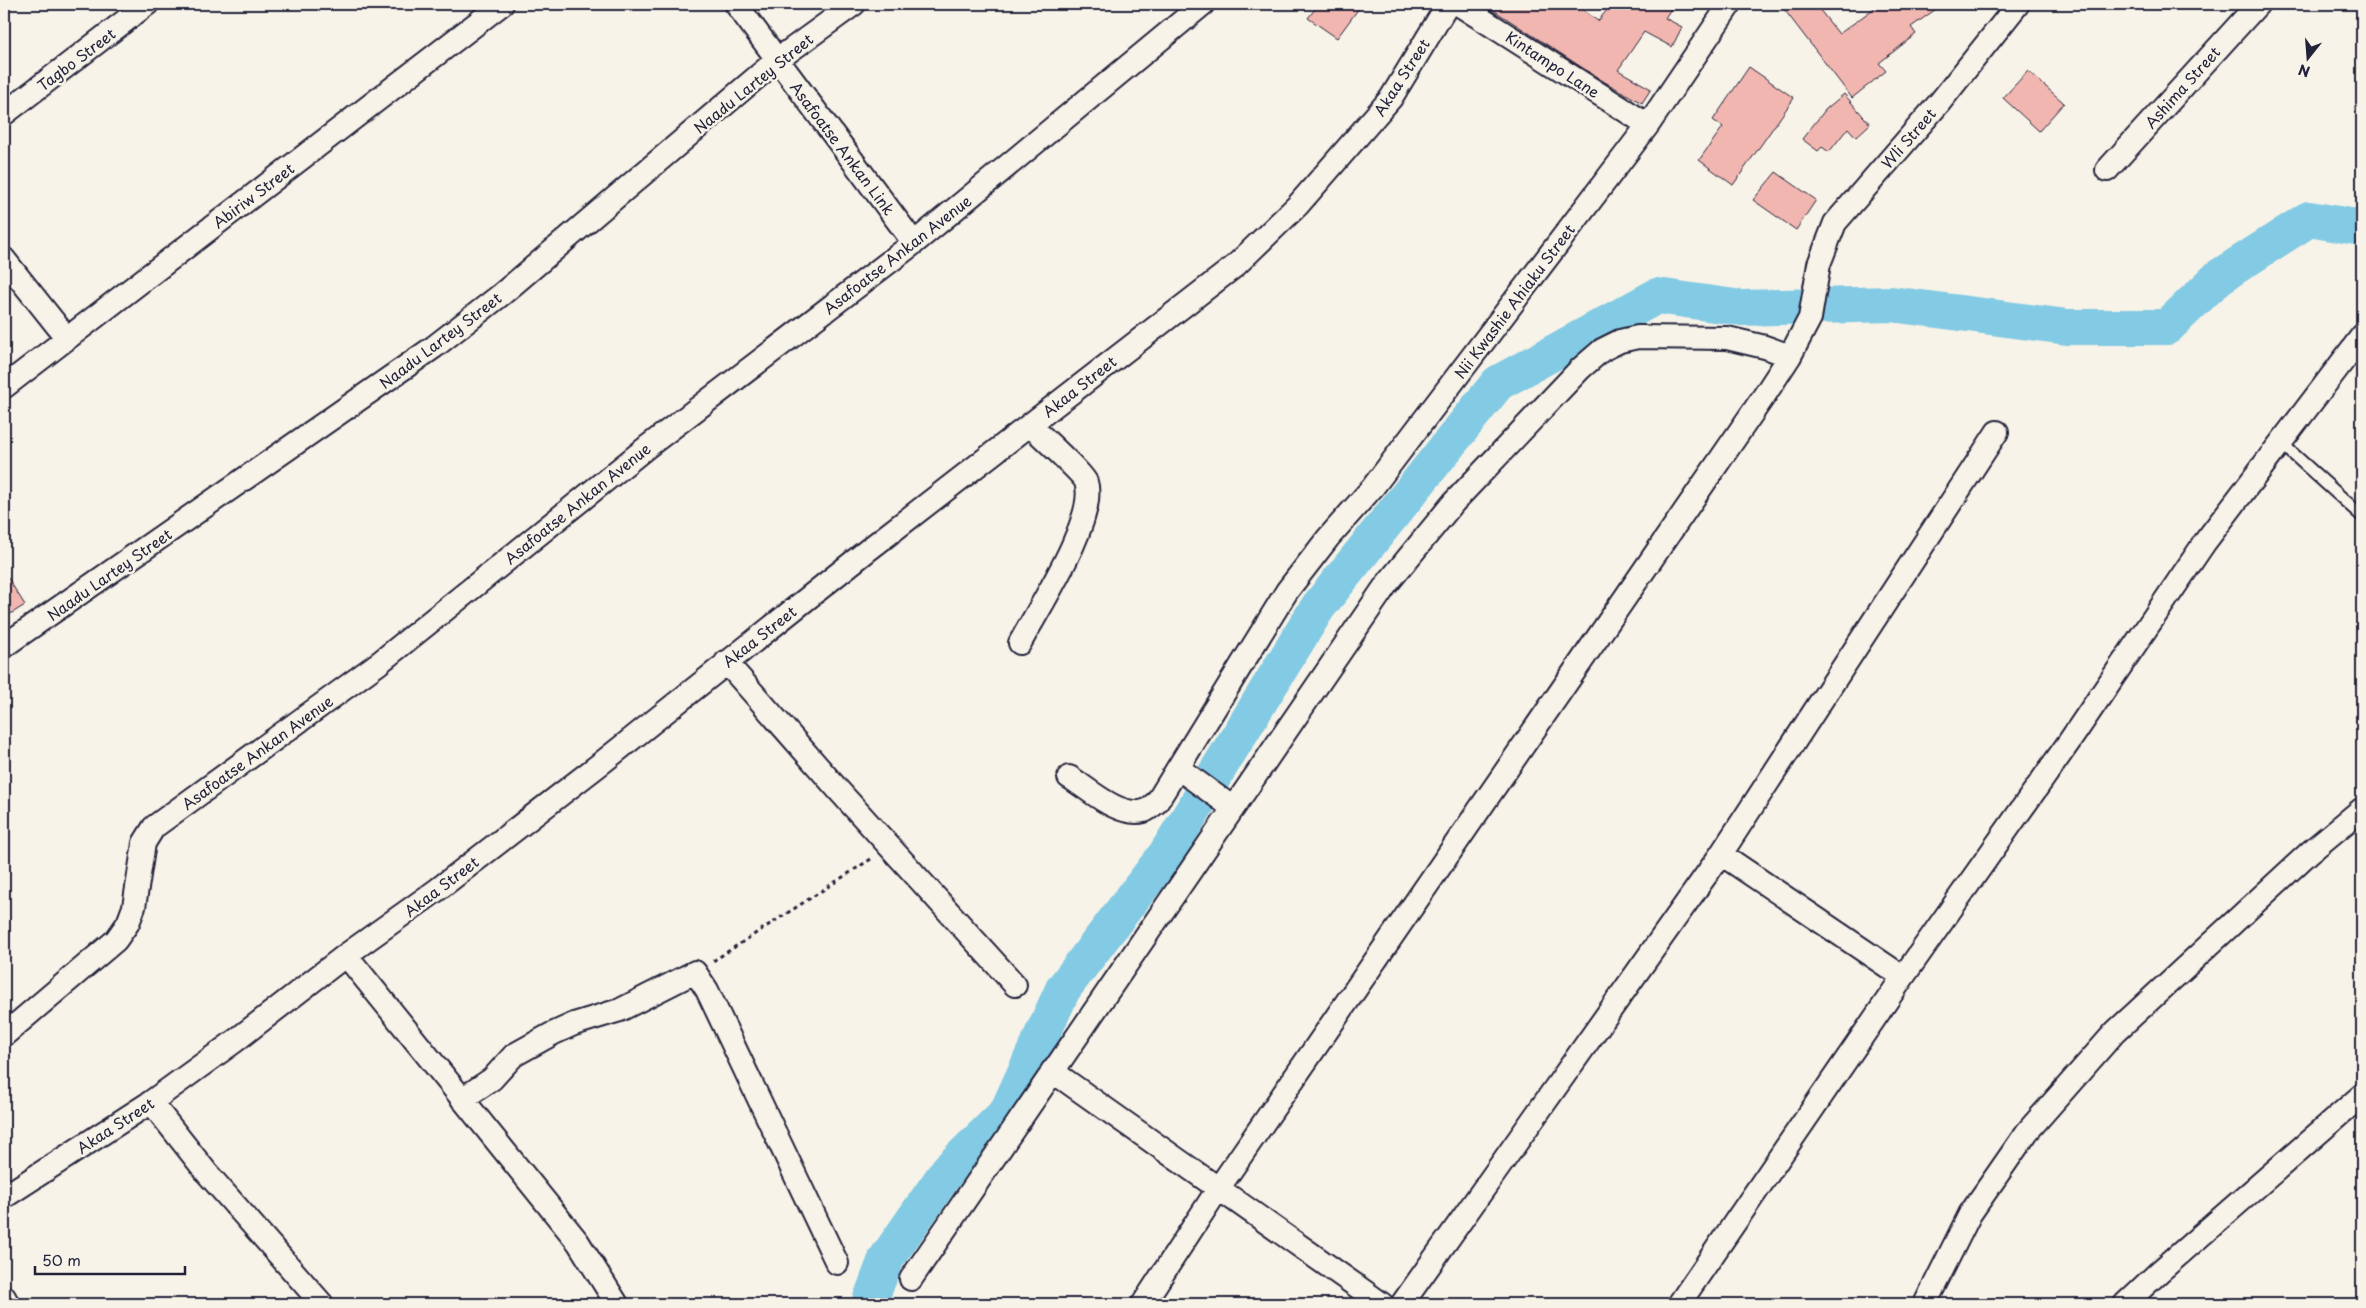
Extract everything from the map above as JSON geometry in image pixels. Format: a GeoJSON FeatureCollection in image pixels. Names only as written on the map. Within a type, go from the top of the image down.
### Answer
{"type":"FeatureCollection","features":[{"type":"Feature","properties":{"kind":"street","name":"Tagbo Street"},"geometry":{"type":"LineString","coordinates":[[4,114],[147,4]]}},
{"type":"Feature","properties":{"kind":"street","name":"Abiriw Street"},"geometry":{"type":"LineString","coordinates":[[4,386],[502,4]]}},
{"type":"Feature","properties":{"kind":"street","name":"Asafoatse Ankan Link"},"geometry":{"type":"LineString","coordinates":[[736,4],[914,243]]}},
{"type":"Feature","properties":{"kind":"street","name":"Naadu Lartey Street"},"geometry":{"type":"LineString","coordinates":[[4,646],[434,347],[502,294],[777,60],[854,4]]}},
{"type":"Feature","properties":{"kind":"street","name":"Asafoatse Ankan Avenue"},"geometry":{"type":"LineString","coordinates":[[4,1035],[116,940],[128,923],[134,907],[144,843],[154,827],[379,663],[647,447],[914,243],[1203,4]]}},
{"type":"Feature","properties":{"kind":"street","name":"Akaa Street"},"geometry":{"type":"LineString","coordinates":[[4,1197],[151,1102],[235,1042],[346,955],[453,878],[1030,424],[1235,266],[1298,205],[1391,98],[1448,4]]}},
{"type":"Feature","properties":{"kind":"street","name":"Kintampo Lane"},"geometry":{"type":"LineString","coordinates":[[1458,4],[1648,125]]}},
{"type":"Feature","properties":{"kind":"street","name":"Nii Kwashie Ahiaku Street"},"geometry":{"type":"LineString","coordinates":[[1069,776],[1110,803],[1128,812],[1145,811],[1157,802],[1185,773],[1287,591],[1328,538],[1373,487],[1648,125],[1730,4]]}},
{"type":"Feature","properties":{"kind":"street","name":"Wli Street"},"geometry":{"type":"LineString","coordinates":[[1142,1304],[1218,1189],[1730,448],[1790,356],[1810,318],[1825,244],[1834,224],[1940,102],[2018,4]]}},
{"type":"Feature","properties":{"kind":"street","name":"Ashima Street"},"geometry":{"type":"LineString","coordinates":[[2107,170],[2258,4]]}},
{"type":"Feature","properties":{"kind":"street"},"geometry":{"type":"LineString","coordinates":[[4,259],[66,337]]}},
{"type":"Feature","properties":{"kind":"street"},"geometry":{"type":"LineString","coordinates":[[1679,1304],[1903,977],[2064,750],[2205,542],[2362,336]]}},
{"type":"Feature","properties":{"kind":"street"},"geometry":{"type":"LineString","coordinates":[[911,1279],[1052,1071],[1227,803],[1386,585],[1454,502],[1580,369],[1602,350],[1620,341],[1638,337],[1727,338],[1790,356]]}},
{"type":"Feature","properties":{"kind":"street"},"geometry":{"type":"LineString","coordinates":[[1020,643],[1078,536],[1088,496],[1086,481],[1030,424]]}},
{"type":"Feature","properties":{"kind":"street"},"geometry":{"type":"LineString","coordinates":[[1402,1304],[1722,854],[1997,432]]}},
{"type":"Feature","properties":{"kind":"street"},"geometry":{"type":"LineString","coordinates":[[726,662],[841,793],[1015,985]]}},
{"type":"Feature","properties":{"kind":"street"},"geometry":{"type":"LineString","coordinates":[[1185,773],[1227,803]]}},
{"type":"Feature","properties":{"kind":"street"},"geometry":{"type":"LineString","coordinates":[[1925,1304],[1970,1214],[2027,1132],[2114,1032],[2310,852],[2362,809]]}},
{"type":"Feature","properties":{"kind":"street"},"geometry":{"type":"LineString","coordinates":[[1722,854],[1903,977]]}},
{"type":"Feature","properties":{"kind":"street"},"geometry":{"type":"LineString","coordinates":[[346,955],[578,1242],[618,1304]]}},
{"type":"Feature","properties":{"kind":"street"},"geometry":{"type":"LineString","coordinates":[[462,1099],[492,1079],[514,1055],[552,1034],[574,1024],[620,1010],[696,972],[707,990],[837,1263]]}},
{"type":"Feature","properties":{"kind":"street"},"geometry":{"type":"LineString","coordinates":[[1052,1071],[1382,1304]]}},
{"type":"Feature","properties":{"kind":"street"},"geometry":{"type":"LineString","coordinates":[[2125,1304],[2159,1272],[2362,1096]]}},
{"type":"Feature","properties":{"kind":"street"},"geometry":{"type":"LineString","coordinates":[[151,1102],[207,1174],[322,1304]]}},
{"type":"Feature","properties":{"kind":"street"},"geometry":{"type":"LineString","coordinates":[[4,1297],[8,1304]]}},
{"type":"Feature","properties":{"kind":"lane"},"geometry":{"type":"LineString","coordinates":[[2281,442],[2362,516]]}},
{"type":"Feature","properties":{"kind":"path"},"geometry":{"type":"LineString","coordinates":[[696,972],[890,847]]}},
{"type":"Feature","properties":{"kind":"building"},"geometry":{"type":"Polygon","coordinates":[[[1319,4],[1362,4],[1337,38],[1308,18],[1319,4]]]}},
{"type":"Feature","properties":{"kind":"building"},"geometry":{"type":"Polygon","coordinates":[[[1484,4],[1575,4],[1598,21],[1612,4],[1674,4],[1665,18],[1682,27],[1672,47],[1644,32],[1618,70],[1651,89],[1642,103],[1603,81],[1484,4]]]}},
{"type":"Feature","properties":{"kind":"building"},"geometry":{"type":"Polygon","coordinates":[[[1780,4],[1815,4],[1839,34],[1880,4],[1943,4],[1911,27],[1916,34],[1879,63],[1886,71],[1852,98],[1780,4]]]}},
{"type":"Feature","properties":{"kind":"building"},"geometry":{"type":"Polygon","coordinates":[[[1749,67],[1794,98],[1733,185],[1699,160],[1723,127],[1713,120],[1749,67]]]}},
{"type":"Feature","properties":{"kind":"building"},"geometry":{"type":"Polygon","coordinates":[[[2028,71],[2064,103],[2039,131],[2003,98],[2028,71]]]}},
{"type":"Feature","properties":{"kind":"building"},"geometry":{"type":"Polygon","coordinates":[[[1844,94],[1870,124],[1856,137],[1848,128],[1829,152],[1822,147],[1818,151],[1802,139],[1826,109],[1844,94]]]}},
{"type":"Feature","properties":{"kind":"building"},"geometry":{"type":"Polygon","coordinates":[[[1776,172],[1816,200],[1796,230],[1753,200],[1776,172]]]}},
{"type":"Feature","properties":{"kind":"building"},"geometry":{"type":"Polygon","coordinates":[[[4,572],[25,605],[4,618],[4,572]]]}},
{"type":"Feature","properties":{"kind":"waterway"},"geometry":{"type":"LineString","coordinates":[[869,1304],[886,1259],[948,1170],[1007,1112],[1063,989],[1166,854],[1318,607],[1498,383],[1657,296],[1742,308],[1891,304],[2067,327],[2167,327],[2219,277],[2309,219],[2362,228]]}}]}
